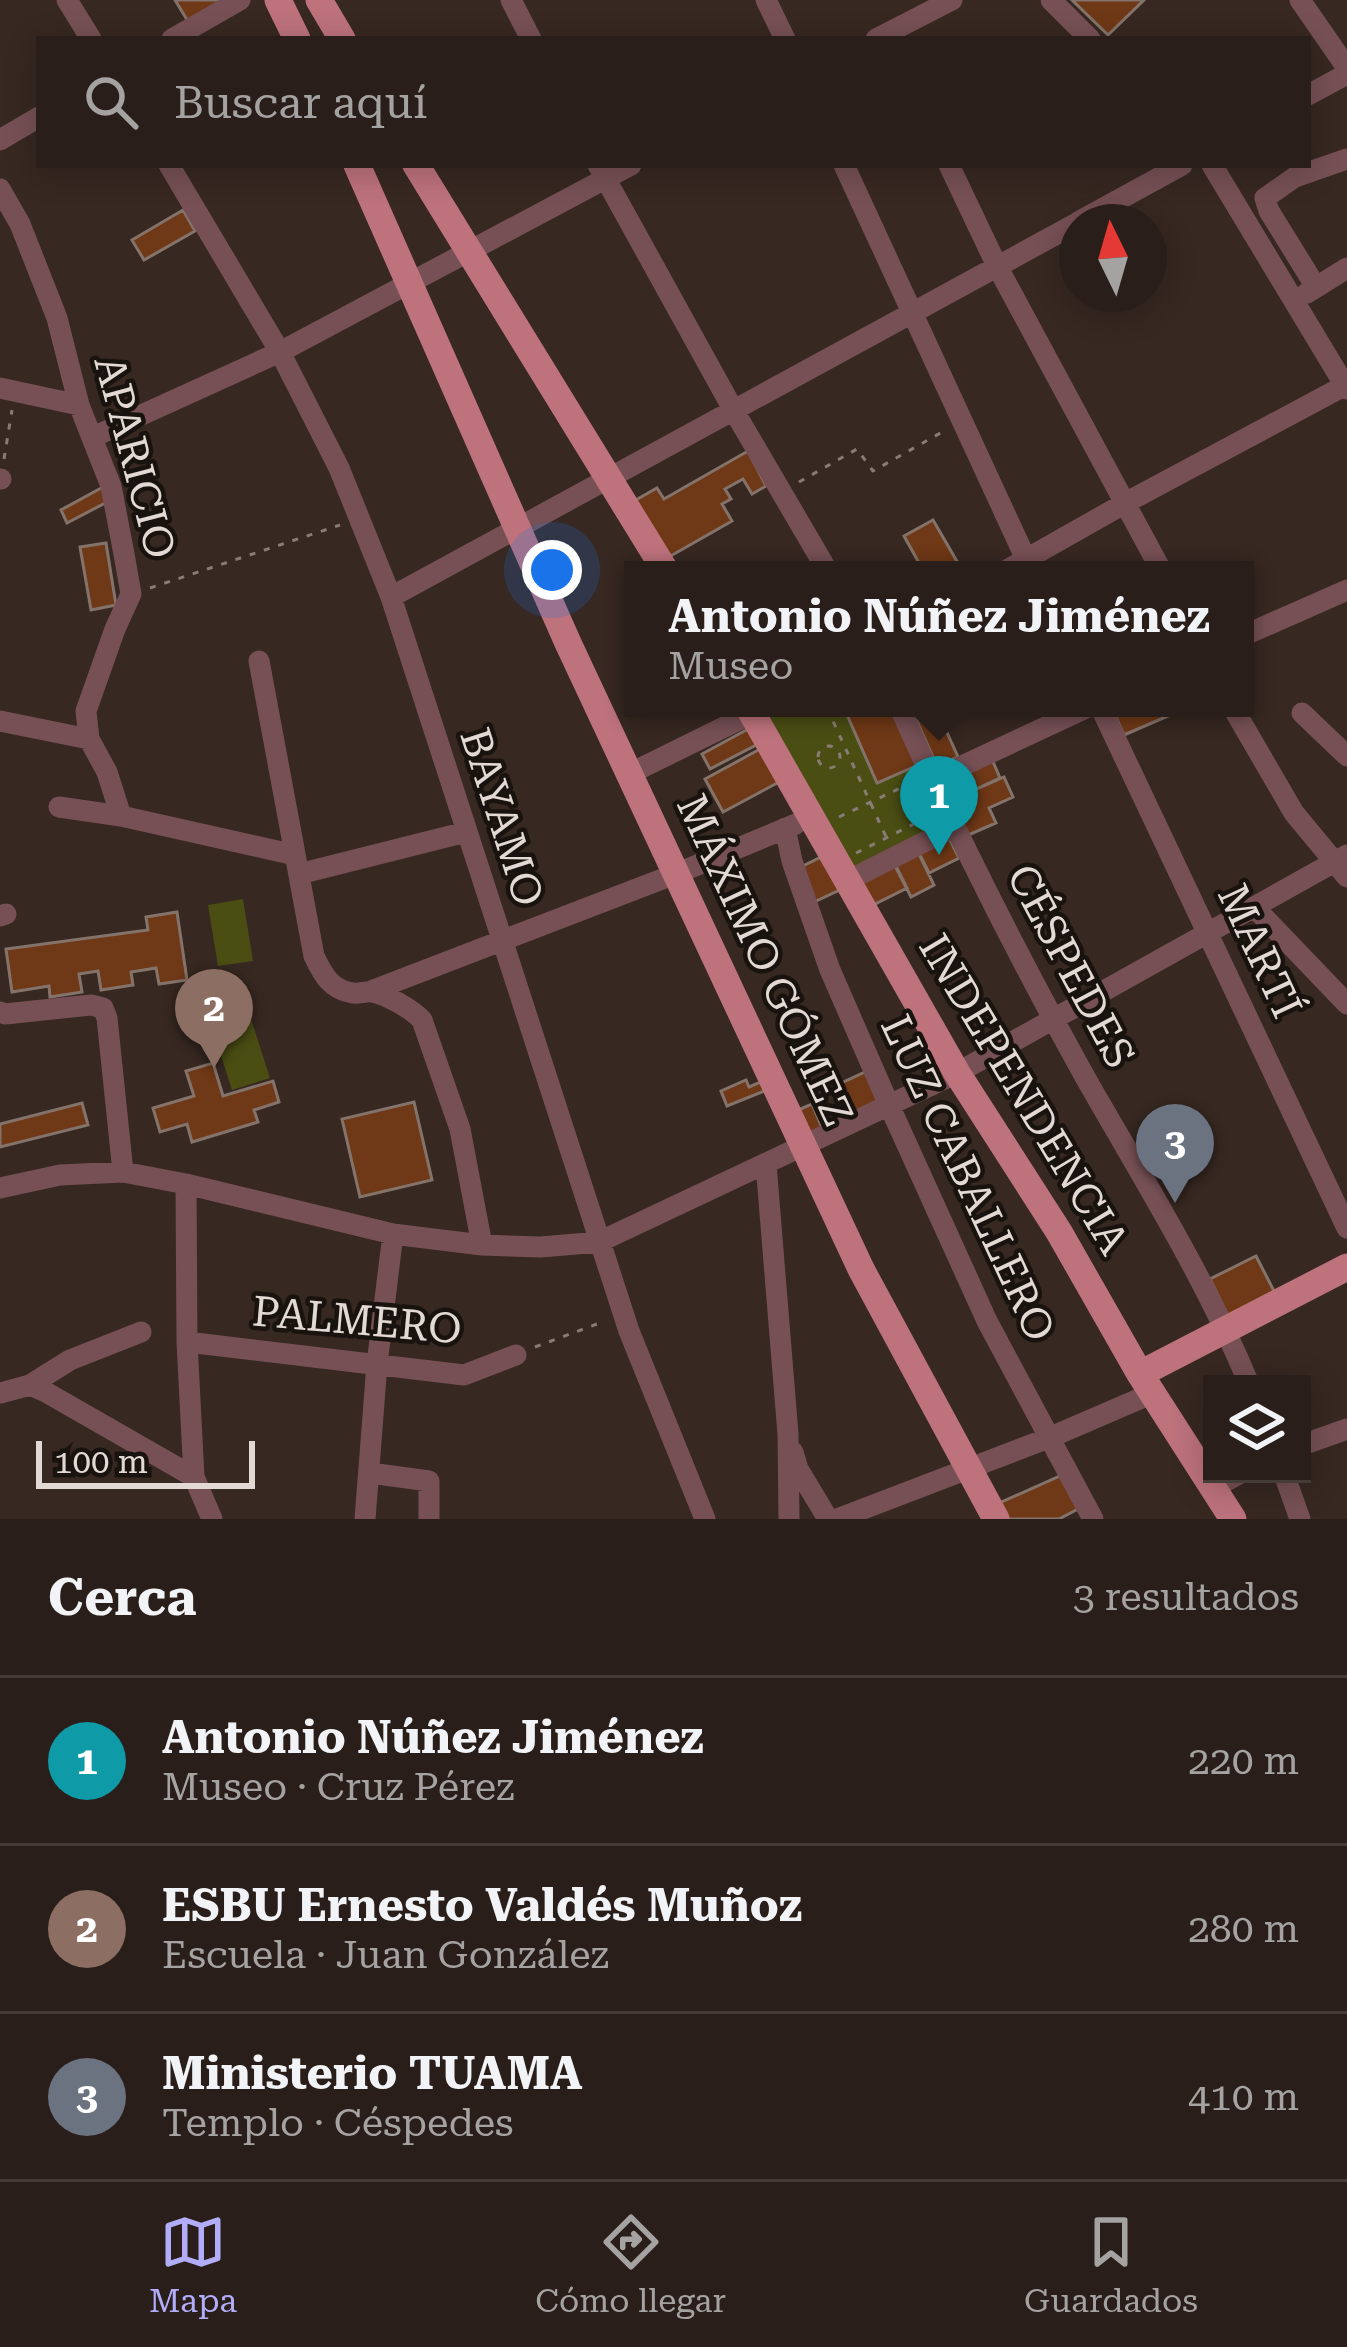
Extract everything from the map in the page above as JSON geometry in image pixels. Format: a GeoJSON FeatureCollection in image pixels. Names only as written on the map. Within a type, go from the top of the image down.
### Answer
{"type":"FeatureCollection","features":[{"type":"Feature","properties":{"kind":"main road"},"geometry":{"type":"LineString","coordinates":[[278,0],[296,36]]}},
{"type":"Feature","properties":{"kind":"main road"},"geometry":{"type":"LineString","coordinates":[[319,0],[339,36]]}},
{"type":"Feature","properties":{"kind":"main road","name":"MÁXIMO GÓMEZ"},"geometry":{"type":"LineString","coordinates":[[358,168],[518,530],[861,1269],[997,1519]]}},
{"type":"Feature","properties":{"kind":"main road"},"geometry":{"type":"LineString","coordinates":[[418,168],[659,561]]}},
{"type":"Feature","properties":{"kind":"main road","name":"INDEPENDENCIA"},"geometry":{"type":"LineString","coordinates":[[764,717],[957,1073],[1233,1519]]}},
{"type":"Feature","properties":{"kind":"main road"},"geometry":{"type":"LineString","coordinates":[[1146,1384],[1226,1327],[1347,1267]]}},
{"type":"Feature","properties":{"kind":"street"},"geometry":{"type":"LineString","coordinates":[[67,0],[89,36]]}},
{"type":"Feature","properties":{"kind":"street"},"geometry":{"type":"LineString","coordinates":[[177,36],[240,0]]}},
{"type":"Feature","properties":{"kind":"street"},"geometry":{"type":"LineString","coordinates":[[511,0],[530,36]]}},
{"type":"Feature","properties":{"kind":"street"},"geometry":{"type":"LineString","coordinates":[[766,0],[784,36]]}},
{"type":"Feature","properties":{"kind":"street"},"geometry":{"type":"LineString","coordinates":[[886,36],[952,0]]}},
{"type":"Feature","properties":{"kind":"street"},"geometry":{"type":"LineString","coordinates":[[1051,0],[1087,36]]}},
{"type":"Feature","properties":{"kind":"street"},"geometry":{"type":"LineString","coordinates":[[1300,0],[1347,71],[1311,93]]}},
{"type":"Feature","properties":{"kind":"street"},"geometry":{"type":"LineString","coordinates":[[0,140],[36,119]]}},
{"type":"Feature","properties":{"kind":"street"},"geometry":{"type":"LineString","coordinates":[[1316,287],[1265,198],[1295,177],[1347,159]]}},
{"type":"Feature","properties":{"kind":"street","name":"BAYAMO"},"geometry":{"type":"LineString","coordinates":[[172,168],[280,352],[339,468],[391,597],[623,1313],[705,1519]]}},
{"type":"Feature","properties":{"kind":"street"},"geometry":{"type":"LineString","coordinates":[[845,168],[1020,561]]}},
{"type":"Feature","properties":{"kind":"street"},"geometry":{"type":"LineString","coordinates":[[950,168],[997,266],[1156,561]]}},
{"type":"Feature","properties":{"kind":"street"},"geometry":{"type":"LineString","coordinates":[[1110,204],[1176,168]]}},
{"type":"Feature","properties":{"kind":"street"},"geometry":{"type":"LineString","coordinates":[[1030,561],[1127,502],[1346,387],[1214,168]]}},
{"type":"Feature","properties":{"kind":"street"},"geometry":{"type":"LineString","coordinates":[[93,437],[280,352],[602,172],[822,561]]}},
{"type":"Feature","properties":{"kind":"street","name":"APARICIO"},"geometry":{"type":"LineString","coordinates":[[0,189],[20,224],[57,318],[80,405],[111,486],[131,594],[86,711],[89,739]]}},
{"type":"Feature","properties":{"kind":"street"},"geometry":{"type":"LineString","coordinates":[[391,597],[1059,232]]}},
{"type":"Feature","properties":{"kind":"street"},"geometry":{"type":"LineString","coordinates":[[1295,300],[1347,268]]}},
{"type":"Feature","properties":{"kind":"street"},"geometry":{"type":"LineString","coordinates":[[8,390],[80,405]]}},
{"type":"Feature","properties":{"kind":"street"},"geometry":{"type":"LineString","coordinates":[[1254,631],[1347,590]]}},
{"type":"Feature","properties":{"kind":"street"},"geometry":{"type":"LineString","coordinates":[[259,661],[314,956],[323,976],[350,993],[371,991],[785,828],[816,821]]}},
{"type":"Feature","properties":{"kind":"street"},"geometry":{"type":"LineString","coordinates":[[1303,713],[1347,756]]}},
{"type":"Feature","properties":{"kind":"street"},"geometry":{"type":"LineString","coordinates":[[631,773],[750,717]]}},
{"type":"Feature","properties":{"kind":"street","name":"CÉSPEDES"},"geometry":{"type":"LineString","coordinates":[[904,717],[949,818],[1053,1019],[1226,1327],[1245,1375]]}},
{"type":"Feature","properties":{"kind":"street"},"geometry":{"type":"LineString","coordinates":[[931,777],[1067,717]]}},
{"type":"Feature","properties":{"kind":"street","name":"MARTÍ"},"geometry":{"type":"LineString","coordinates":[[1105,717],[1347,1228]]}},
{"type":"Feature","properties":{"kind":"street"},"geometry":{"type":"LineString","coordinates":[[0,1188],[60,1175],[124,1172],[393,1234],[482,1246],[599,1242],[957,1073],[1209,933],[1343,865],[1294,813],[1238,717]]}},
{"type":"Feature","properties":{"kind":"street"},"geometry":{"type":"LineString","coordinates":[[0,721],[89,739],[107,772],[121,816]]}},
{"type":"Feature","properties":{"kind":"street"},"geometry":{"type":"LineString","coordinates":[[59,807],[121,816],[297,864],[466,832]]}},
{"type":"Feature","properties":{"kind":"street"},"geometry":{"type":"LineString","coordinates":[[844,871],[949,818]]}},
{"type":"Feature","properties":{"kind":"street"},"geometry":{"type":"LineString","coordinates":[[792,861],[795,844],[816,821]]}},
{"type":"Feature","properties":{"kind":"street","name":"LUZ CABALLERO"},"geometry":{"type":"LineString","coordinates":[[785,828],[830,970],[889,1105],[987,1321],[1093,1519]]}},
{"type":"Feature","properties":{"kind":"street"},"geometry":{"type":"LineString","coordinates":[[1256,908],[1347,1004]]}},
{"type":"Feature","properties":{"kind":"street"},"geometry":{"type":"LineString","coordinates":[[371,991],[414,1011],[422,1020],[460,1129],[482,1246]]}},
{"type":"Feature","properties":{"kind":"street"},"geometry":{"type":"LineString","coordinates":[[0,1012],[103,1008],[124,1172]]}},
{"type":"Feature","properties":{"kind":"street"},"geometry":{"type":"LineString","coordinates":[[766,1164],[788,1434],[789,1519]]}},
{"type":"Feature","properties":{"kind":"street"},"geometry":{"type":"LineString","coordinates":[[186,1184],[194,1477],[212,1519]]}},
{"type":"Feature","properties":{"kind":"street"},"geometry":{"type":"LineString","coordinates":[[365,1519],[376,1364],[393,1234]]}},
{"type":"Feature","properties":{"kind":"street"},"geometry":{"type":"LineString","coordinates":[[0,1393],[30,1385],[70,1360],[141,1332]]}},
{"type":"Feature","properties":{"kind":"street","name":"PALMERO"},"geometry":{"type":"LineString","coordinates":[[187,1342],[464,1375],[516,1355]]}},
{"type":"Feature","properties":{"kind":"street"},"geometry":{"type":"LineString","coordinates":[[788,1434],[798,1469],[832,1519],[1051,1437],[1146,1384]]}},
{"type":"Feature","properties":{"kind":"street"},"geometry":{"type":"LineString","coordinates":[[30,1385],[194,1477]]}},
{"type":"Feature","properties":{"kind":"street"},"geometry":{"type":"LineString","coordinates":[[1311,1442],[1347,1430]]}},
{"type":"Feature","properties":{"kind":"street"},"geometry":{"type":"LineString","coordinates":[[370,1473],[429,1481],[429,1519]]}},
{"type":"Feature","properties":{"kind":"street"},"geometry":{"type":"LineString","coordinates":[[1213,1488],[1222,1483]]}},
{"type":"Feature","properties":{"kind":"street"},"geometry":{"type":"LineString","coordinates":[[1287,1483],[1300,1519]]}},
{"type":"Feature","properties":{"kind":"path"},"geometry":{"type":"LineString","coordinates":[[0,479],[8,390]]}},
{"type":"Feature","properties":{"kind":"path"},"geometry":{"type":"LineString","coordinates":[[781,492],[856,448],[873,471],[962,422]]}},
{"type":"Feature","properties":{"kind":"path"},"geometry":{"type":"LineString","coordinates":[[131,594],[359,519]]}},
{"type":"Feature","properties":{"kind":"path"},"geometry":{"type":"LineString","coordinates":[[831,717],[887,838]]}},
{"type":"Feature","properties":{"kind":"path"},"geometry":{"type":"LineString","coordinates":[[839,752],[846,749]]}},
{"type":"Feature","properties":{"kind":"path"},"geometry":{"type":"LineString","coordinates":[[816,821],[931,777]]}},
{"type":"Feature","properties":{"kind":"path"},"geometry":{"type":"LineString","coordinates":[[844,871],[887,838],[949,818]]}},
{"type":"Feature","properties":{"kind":"path"},"geometry":{"type":"LineString","coordinates":[[516,1355],[623,1313]]}},
{"type":"Feature","properties":{"kind":"green space"},"geometry":{"type":"Polygon","coordinates":[[[770,717],[848,717],[877,783],[918,765],[946,822],[852,869],[770,717]]]}},
{"type":"Feature","properties":{"kind":"green space"},"geometry":{"type":"Polygon","coordinates":[[[243,899],[253,961],[218,966],[208,905],[243,899]]]}},
{"type":"Feature","properties":{"kind":"green space"},"geometry":{"type":"Polygon","coordinates":[[[251,1019],[270,1078],[232,1090],[213,1031],[251,1019]]]}},
{"type":"Feature","properties":{"kind":"building"},"geometry":{"type":"Polygon","coordinates":[[[175,0],[228,0],[189,23],[175,0]]]}},
{"type":"Feature","properties":{"kind":"building"},"geometry":{"type":"Polygon","coordinates":[[[1072,0],[1144,0],[1108,35],[1072,0]]]}},
{"type":"Feature","properties":{"kind":"building"},"geometry":{"type":"Polygon","coordinates":[[[183,210],[195,231],[144,260],[132,240],[183,210]]]}},
{"type":"Feature","properties":{"kind":"building"},"geometry":{"type":"Polygon","coordinates":[[[748,451],[766,486],[752,494],[743,479],[725,489],[731,499],[722,504],[732,521],[667,558],[634,501],[657,488],[664,499],[748,451]]]}},
{"type":"Feature","properties":{"kind":"building"},"geometry":{"type":"Polygon","coordinates":[[[103,487],[109,501],[67,523],[61,510],[103,487]]]}},
{"type":"Feature","properties":{"kind":"building"},"geometry":{"type":"Polygon","coordinates":[[[933,520],[957,561],[918,561],[904,536],[933,520]]]}},
{"type":"Feature","properties":{"kind":"building"},"geometry":{"type":"Polygon","coordinates":[[[106,543],[116,605],[91,610],[80,547],[106,543]]]}},
{"type":"Feature","properties":{"kind":"building"},"geometry":{"type":"Polygon","coordinates":[[[848,717],[897,717],[918,765],[877,783],[848,717]]]}},
{"type":"Feature","properties":{"kind":"building"},"geometry":{"type":"Polygon","coordinates":[[[915,717],[940,717],[958,757],[937,766],[915,717]]]}},
{"type":"Feature","properties":{"kind":"building"},"geometry":{"type":"Polygon","coordinates":[[[1116,717],[1166,717],[1124,735],[1116,717]]]}},
{"type":"Feature","properties":{"kind":"building"},"geometry":{"type":"Polygon","coordinates":[[[750,728],[758,744],[710,769],[702,754],[750,728]]]}},
{"type":"Feature","properties":{"kind":"building"},"geometry":{"type":"Polygon","coordinates":[[[762,748],[781,781],[723,812],[705,779],[762,748]]]}},
{"type":"Feature","properties":{"kind":"building"},"geometry":{"type":"Polygon","coordinates":[[[991,757],[1000,778],[950,801],[941,779],[991,757]]]}},
{"type":"Feature","properties":{"kind":"building"},"geometry":{"type":"Polygon","coordinates":[[[1004,777],[1013,797],[989,808],[996,823],[966,836],[950,801],[1004,777]]]}},
{"type":"Feature","properties":{"kind":"building"},"geometry":{"type":"Polygon","coordinates":[[[949,838],[959,858],[929,873],[919,853],[949,838]]]}},
{"type":"Feature","properties":{"kind":"building"},"geometry":{"type":"Polygon","coordinates":[[[918,852],[934,885],[911,897],[894,864],[918,852]]]}},
{"type":"Feature","properties":{"kind":"building"},"geometry":{"type":"Polygon","coordinates":[[[829,853],[848,886],[812,903],[801,867],[829,853]]]}},
{"type":"Feature","properties":{"kind":"building"},"geometry":{"type":"Polygon","coordinates":[[[895,864],[907,888],[873,905],[860,881],[895,864]]]}},
{"type":"Feature","properties":{"kind":"building"},"geometry":{"type":"Polygon","coordinates":[[[177,912],[187,980],[159,984],[156,968],[131,972],[133,985],[101,990],[98,971],[79,974],[82,992],[50,997],[49,986],[12,992],[6,949],[148,930],[146,917],[177,912]]]}},
{"type":"Feature","properties":{"kind":"building"},"geometry":{"type":"Polygon","coordinates":[[[213,1063],[223,1096],[273,1081],[279,1102],[254,1110],[258,1122],[192,1142],[187,1124],[160,1132],[153,1108],[194,1096],[186,1071],[213,1063]]]}},
{"type":"Feature","properties":{"kind":"building"},"geometry":{"type":"Polygon","coordinates":[[[865,1072],[879,1103],[854,1115],[835,1086],[865,1072]]]}},
{"type":"Feature","properties":{"kind":"building"},"geometry":{"type":"Polygon","coordinates":[[[768,1079],[772,1088],[727,1106],[721,1091],[746,1080],[749,1087],[768,1079]]]}},
{"type":"Feature","properties":{"kind":"building"},"geometry":{"type":"Polygon","coordinates":[[[414,1102],[432,1180],[360,1197],[342,1119],[414,1102]]]}},
{"type":"Feature","properties":{"kind":"building"},"geometry":{"type":"Polygon","coordinates":[[[82,1103],[88,1125],[0,1147],[0,1124],[82,1103]]]}},
{"type":"Feature","properties":{"kind":"building"},"geometry":{"type":"Polygon","coordinates":[[[812,1104],[823,1130],[809,1136],[798,1110],[812,1104]]]}},
{"type":"Feature","properties":{"kind":"building"},"geometry":{"type":"Polygon","coordinates":[[[1256,1256],[1275,1293],[1228,1316],[1210,1279],[1256,1256]]]}},
{"type":"Feature","properties":{"kind":"building"},"geometry":{"type":"Polygon","coordinates":[[[1060,1476],[1078,1509],[1059,1519],[1006,1519],[997,1504],[1060,1476]]]}},
{"type":"Feature","properties":{"kind":"place","name":"Antonio Núñez Jiménez"},"geometry":{"type":"Point","coordinates":[939,855]}},
{"type":"Feature","properties":{"kind":"place","name":"ESBU Ernesto Valdés Muñoz"},"geometry":{"type":"Point","coordinates":[214,1068]}},
{"type":"Feature","properties":{"kind":"place","name":"Ministerio TUAMA"},"geometry":{"type":"Point","coordinates":[1175,1203]}}]}
